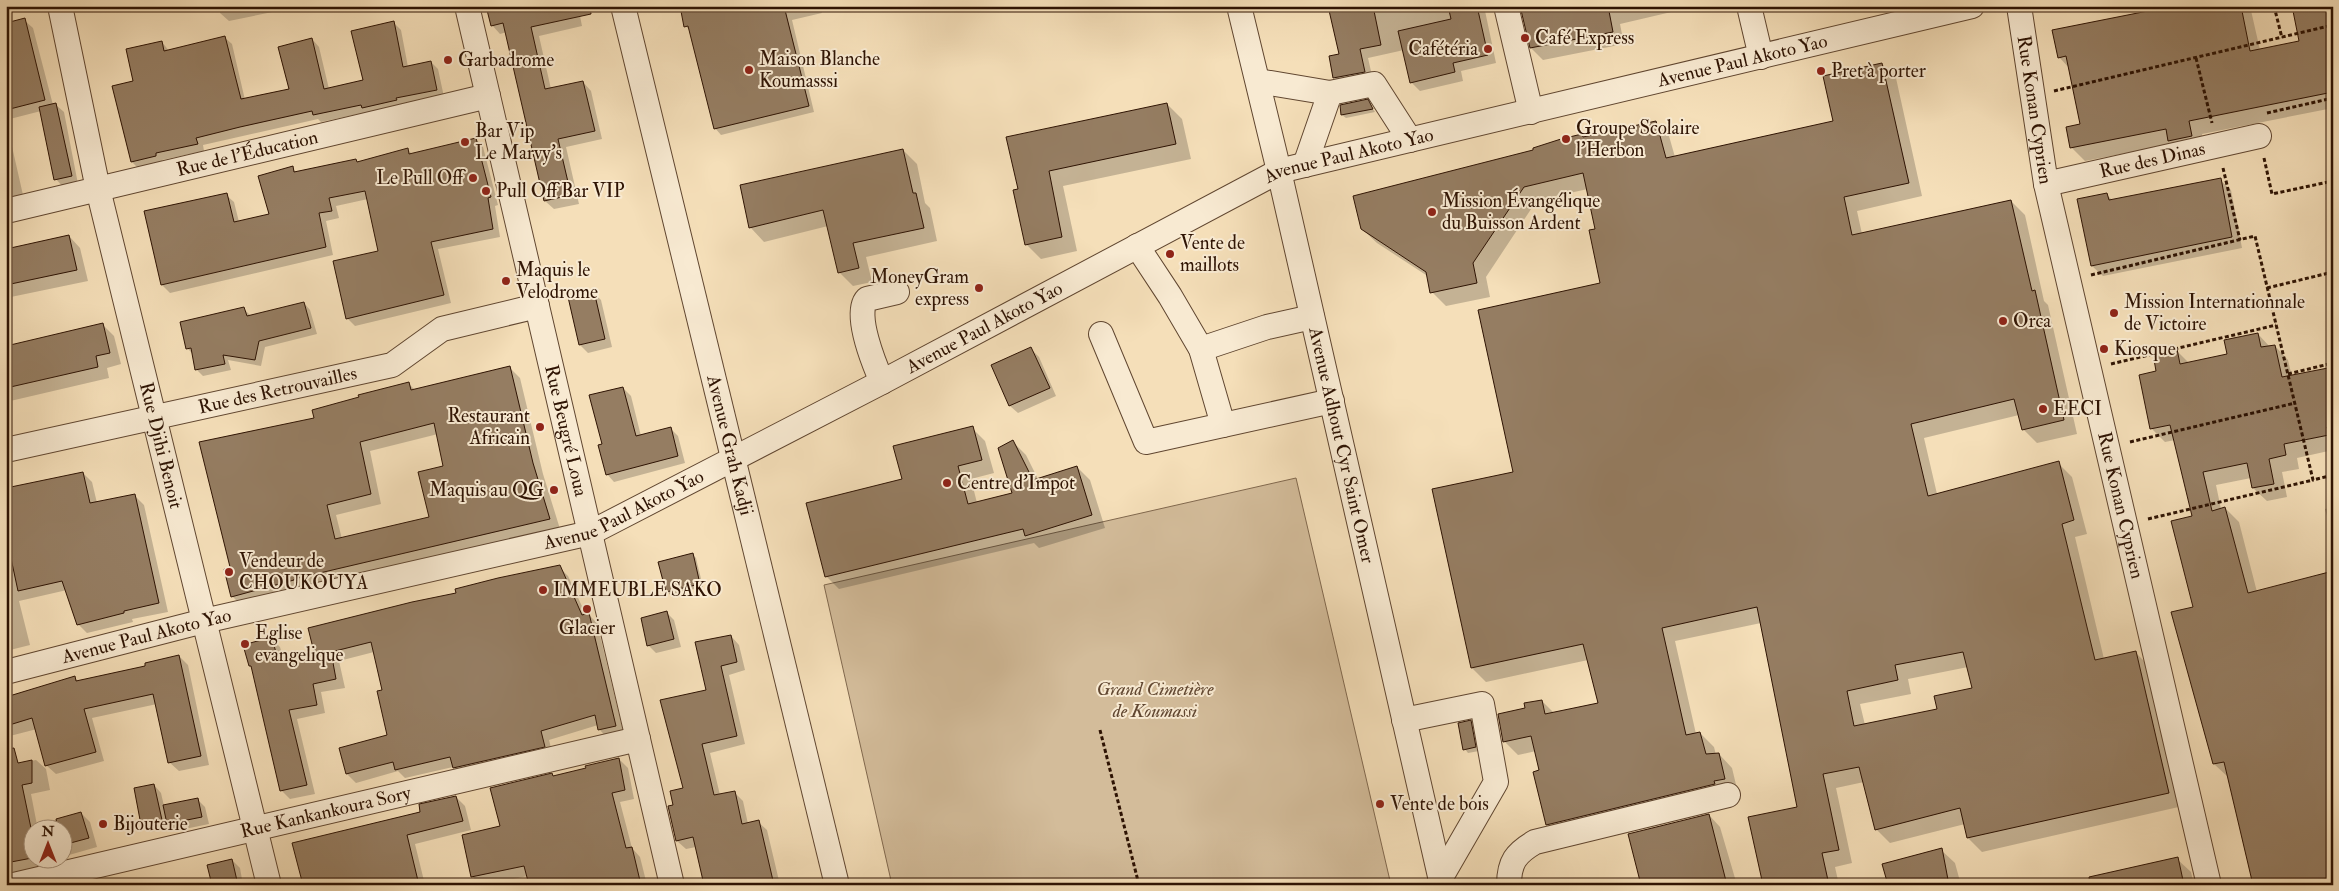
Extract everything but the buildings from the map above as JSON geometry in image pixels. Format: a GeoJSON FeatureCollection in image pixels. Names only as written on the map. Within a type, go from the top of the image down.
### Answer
{"type":"FeatureCollection","features":[{"type":"Feature","properties":{"kind":"street","name":"Rue Djihi Benoit"},"geometry":{"type":"LineString","coordinates":[[60,6],[98,189],[268,885]]}},
{"type":"Feature","properties":{"kind":"street","name":"Rue Beugré Loua"},"geometry":{"type":"LineString","coordinates":[[467,6],[672,885]]}},
{"type":"Feature","properties":{"kind":"street","name":"Avenue Grah Kadji"},"geometry":{"type":"LineString","coordinates":[[623,6],[837,885]]}},
{"type":"Feature","properties":{"kind":"street","name":"Avenue Adhout Cyr Saint Omer"},"geometry":{"type":"LineString","coordinates":[[1239,6],[1279,171],[1441,882]]}},
{"type":"Feature","properties":{"kind":"street"},"geometry":{"type":"LineString","coordinates":[[1506,6],[1531,112]]}},
{"type":"Feature","properties":{"kind":"street"},"geometry":{"type":"LineString","coordinates":[[1749,6],[1761,57]]}},
{"type":"Feature","properties":{"kind":"street","name":"Avenue Paul Akoto Yao"},"geometry":{"type":"LineString","coordinates":[[6,672],[204,621],[590,533],[734,460],[1279,171],[1972,6]]}},
{"type":"Feature","properties":{"kind":"street","name":"Rue Konan Cyprien"},"geometry":{"type":"LineString","coordinates":[[2019,6],[2046,184],[2209,885]]}},
{"type":"Feature","properties":{"kind":"street"},"geometry":{"type":"LineString","coordinates":[[1258,82],[1330,93],[1374,84],[1410,140]]}},
{"type":"Feature","properties":{"kind":"street"},"geometry":{"type":"LineString","coordinates":[[1305,165],[1330,93]]}},
{"type":"Feature","properties":{"kind":"street","name":"Rue de l'Éducation"},"geometry":{"type":"LineString","coordinates":[[6,211],[488,96]]}},
{"type":"Feature","properties":{"kind":"street","name":"Rue des Dinas"},"geometry":{"type":"LineString","coordinates":[[2046,184],[2259,125]]}},
{"type":"Feature","properties":{"kind":"street"},"geometry":{"type":"LineString","coordinates":[[1137,246],[1170,296],[1201,349],[1223,425]]}},
{"type":"Feature","properties":{"kind":"street"},"geometry":{"type":"LineString","coordinates":[[882,382],[867,347],[863,305],[867,299],[897,292]]}},
{"type":"Feature","properties":{"kind":"street","name":"Rue des Retrouvailles"},"geometry":{"type":"LineString","coordinates":[[6,450],[392,365],[442,329],[537,306]]}},
{"type":"Feature","properties":{"kind":"street"},"geometry":{"type":"LineString","coordinates":[[1201,349],[1267,327],[1312,317]]}},
{"type":"Feature","properties":{"kind":"street"},"geometry":{"type":"LineString","coordinates":[[1101,334],[1146,442],[1332,401]]}},
{"type":"Feature","properties":{"kind":"street"},"geometry":{"type":"LineString","coordinates":[[1404,720],[1482,704],[1496,782],[1441,882]]}},
{"type":"Feature","properties":{"kind":"street","name":"Rue Kankankoura Sory"},"geometry":{"type":"LineString","coordinates":[[14,885],[39,882],[255,828],[638,739]]}},
{"type":"Feature","properties":{"kind":"street"},"geometry":{"type":"LineString","coordinates":[[1509,885],[1511,867],[1520,850],[1535,842],[1728,795]]}},
{"type":"Feature","properties":{"kind":"path"},"geometry":{"type":"LineString","coordinates":[[2274,6],[2282,38]]}},
{"type":"Feature","properties":{"kind":"path"},"geometry":{"type":"LineString","coordinates":[[2034,96],[2333,26]]}},
{"type":"Feature","properties":{"kind":"path"},"geometry":{"type":"LineString","coordinates":[[2333,98],[2259,125],[2272,194],[2333,181]]}},
{"type":"Feature","properties":{"kind":"path"},"geometry":{"type":"LineString","coordinates":[[2069,280],[2255,236],[2313,480]]}},
{"type":"Feature","properties":{"kind":"path"},"geometry":{"type":"LineString","coordinates":[[2267,288],[2333,272]]}},
{"type":"Feature","properties":{"kind":"path"},"geometry":{"type":"LineString","coordinates":[[2089,369],[2276,325]]}},
{"type":"Feature","properties":{"kind":"path"},"geometry":{"type":"LineString","coordinates":[[2288,374],[2333,363]]}},
{"type":"Feature","properties":{"kind":"path"},"geometry":{"type":"LineString","coordinates":[[2108,448],[2295,403]]}},
{"type":"Feature","properties":{"kind":"path"},"geometry":{"type":"LineString","coordinates":[[2126,524],[2333,475]]}},
{"type":"Feature","properties":{"kind":"path"},"geometry":{"type":"LineString","coordinates":[[1100,730],[1139,885]]}},
{"type":"Feature","properties":{"kind":"green space","name":"Grand Cimetière de Koumassi"},"geometry":{"type":"Polygon","coordinates":[[[1296,478],[1391,885],[892,885],[824,585],[1296,478]]]}},
{"type":"Feature","properties":{"kind":"place","name":"Café Express"},"geometry":{"type":"Point","coordinates":[1525,38]}},
{"type":"Feature","properties":{"kind":"place","name":"Cafétéria"},"geometry":{"type":"Point","coordinates":[1488,49]}},
{"type":"Feature","properties":{"kind":"place","name":"Garbadrome"},"geometry":{"type":"Point","coordinates":[448,60]}},
{"type":"Feature","properties":{"kind":"place","name":"Maison Blanche Koumasssi"},"geometry":{"type":"Point","coordinates":[749,70]}},
{"type":"Feature","properties":{"kind":"place","name":"Pret à porter"},"geometry":{"type":"Point","coordinates":[1821,71]}},
{"type":"Feature","properties":{"kind":"place","name":"Groupe Scolaire l'Herbon"},"geometry":{"type":"Point","coordinates":[1566,139]}},
{"type":"Feature","properties":{"kind":"place","name":"Bar Vip Le Marvy's"},"geometry":{"type":"Point","coordinates":[465,142]}},
{"type":"Feature","properties":{"kind":"place","name":"Le Pull Off"},"geometry":{"type":"Point","coordinates":[473,178]}},
{"type":"Feature","properties":{"kind":"place","name":"Pull Off Bar VIP"},"geometry":{"type":"Point","coordinates":[486,191]}},
{"type":"Feature","properties":{"kind":"place","name":"Mission Évangélique du Buisson Ardent"},"geometry":{"type":"Point","coordinates":[1432,212]}},
{"type":"Feature","properties":{"kind":"place","name":"Vente de maillots"},"geometry":{"type":"Point","coordinates":[1170,254]}},
{"type":"Feature","properties":{"kind":"place","name":"Maquis le Velodrome"},"geometry":{"type":"Point","coordinates":[506,281]}},
{"type":"Feature","properties":{"kind":"place","name":"MoneyGram express"},"geometry":{"type":"Point","coordinates":[979,288]}},
{"type":"Feature","properties":{"kind":"place","name":"Mission Internationnale de Victoire"},"geometry":{"type":"Point","coordinates":[2114,313]}},
{"type":"Feature","properties":{"kind":"place","name":"Orca"},"geometry":{"type":"Point","coordinates":[2003,321]}},
{"type":"Feature","properties":{"kind":"place","name":"Kiosque"},"geometry":{"type":"Point","coordinates":[2104,349]}},
{"type":"Feature","properties":{"kind":"place","name":"EECI"},"geometry":{"type":"Point","coordinates":[2043,409]}},
{"type":"Feature","properties":{"kind":"place","name":"Restaurant Africain"},"geometry":{"type":"Point","coordinates":[540,427]}},
{"type":"Feature","properties":{"kind":"place","name":"Centre d'Impot"},"geometry":{"type":"Point","coordinates":[947,483]}},
{"type":"Feature","properties":{"kind":"place","name":"Maquis au QG"},"geometry":{"type":"Point","coordinates":[554,490]}},
{"type":"Feature","properties":{"kind":"place","name":"Vendeur de CHOUKOUYA"},"geometry":{"type":"Point","coordinates":[229,572]}},
{"type":"Feature","properties":{"kind":"place","name":"IMMEUBLE SAKO"},"geometry":{"type":"Point","coordinates":[543,590]}},
{"type":"Feature","properties":{"kind":"place","name":"Glacier"},"geometry":{"type":"Point","coordinates":[587,609]}},
{"type":"Feature","properties":{"kind":"place","name":"Eglise evangelique"},"geometry":{"type":"Point","coordinates":[245,644]}},
{"type":"Feature","properties":{"kind":"place","name":"Vente de bois"},"geometry":{"type":"Point","coordinates":[1380,804]}},
{"type":"Feature","properties":{"kind":"place","name":"Bijouterie"},"geometry":{"type":"Point","coordinates":[103,824]}}]}
